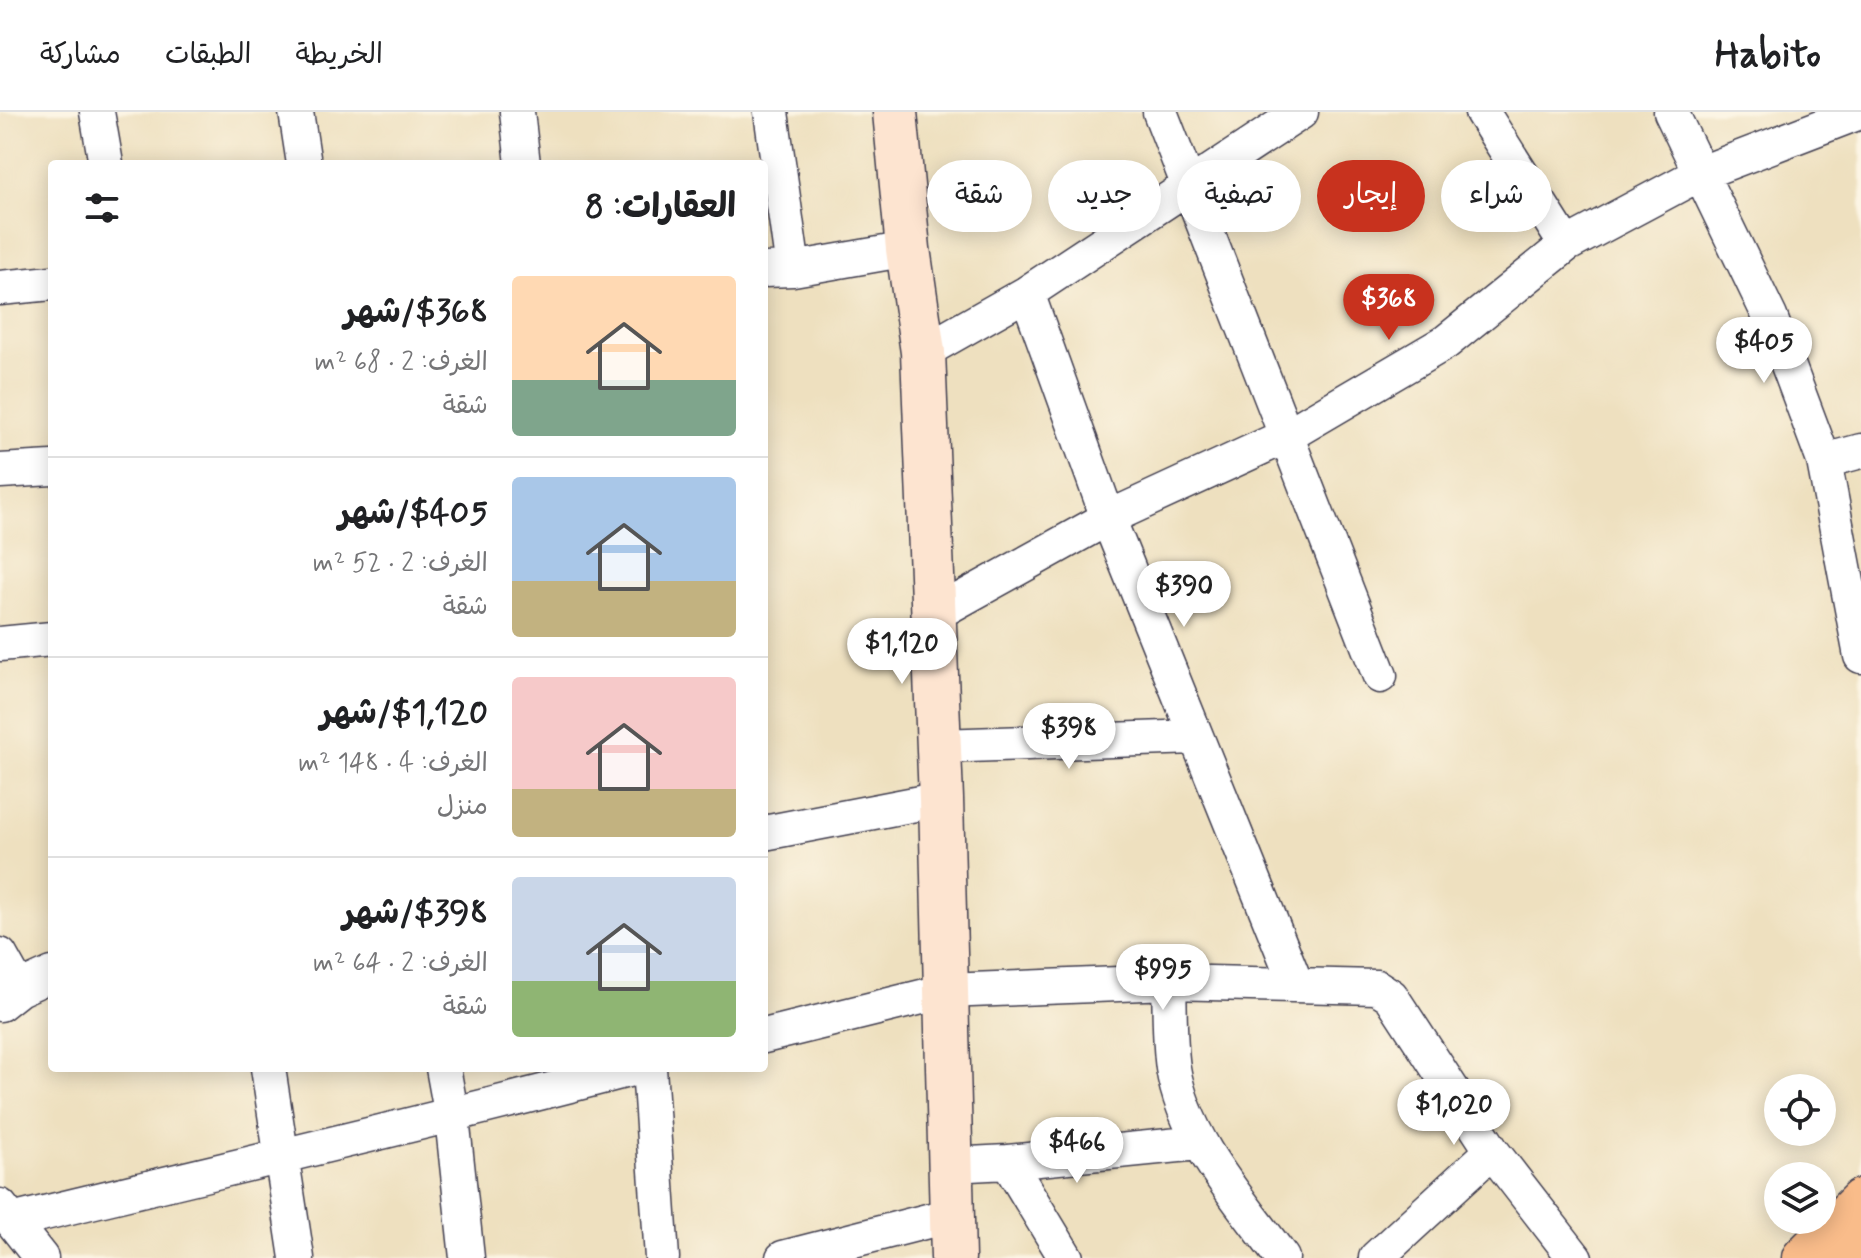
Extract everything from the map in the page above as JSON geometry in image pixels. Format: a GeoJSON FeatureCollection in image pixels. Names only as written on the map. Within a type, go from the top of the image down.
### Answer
{"type":"FeatureCollection","features":[{"type":"Feature","properties":{"kind":"main road"},"geometry":{"type":"LineString","coordinates":[[895,112],[908,249],[923,352],[941,799],[953,1258]]}},
{"type":"Feature","properties":{"kind":"main road"},"geometry":{"type":"LineString","coordinates":[[1804,1258],[1861,1201]]}},
{"type":"Feature","properties":{"kind":"main road"},"geometry":{"type":"LineString","coordinates":[[1852,1258],[1861,1250]]}},
{"type":"Feature","properties":{"kind":"street"},"geometry":{"type":"LineString","coordinates":[[97,112],[105,160]]}},
{"type":"Feature","properties":{"kind":"street"},"geometry":{"type":"LineString","coordinates":[[296,112],[303,160]]}},
{"type":"Feature","properties":{"kind":"street"},"geometry":{"type":"LineString","coordinates":[[517,112],[523,160]]}},
{"type":"Feature","properties":{"kind":"street"},"geometry":{"type":"LineString","coordinates":[[771,112],[779,270],[908,249]]}},
{"type":"Feature","properties":{"kind":"street"},"geometry":{"type":"LineString","coordinates":[[1160,112],[1179,160]]}},
{"type":"Feature","properties":{"kind":"street"},"geometry":{"type":"LineString","coordinates":[[1229,160],[1301,112]]}},
{"type":"Feature","properties":{"kind":"street"},"geometry":{"type":"LineString","coordinates":[[1482,112],[1566,245]]}},
{"type":"Feature","properties":{"kind":"street"},"geometry":{"type":"LineString","coordinates":[[1671,112],[1770,317],[1824,461],[1861,656]]}},
{"type":"Feature","properties":{"kind":"street"},"geometry":{"type":"LineString","coordinates":[[933,615],[1108,518],[1286,436],[1446,342],[1566,245],[1701,173],[1860,112]]}},
{"type":"Feature","properties":{"kind":"street"},"geometry":{"type":"LineString","coordinates":[[923,352],[1027,293],[1177,195]]}},
{"type":"Feature","properties":{"kind":"street"},"geometry":{"type":"LineString","coordinates":[[1207,232],[1380,676]]}},
{"type":"Feature","properties":{"kind":"street"},"geometry":{"type":"LineString","coordinates":[[0,288],[48,283]]}},
{"type":"Feature","properties":{"kind":"street"},"geometry":{"type":"LineString","coordinates":[[1027,293],[1108,518],[1296,984]]}},
{"type":"Feature","properties":{"kind":"street"},"geometry":{"type":"LineString","coordinates":[[1824,461],[1861,451]]}},
{"type":"Feature","properties":{"kind":"street"},"geometry":{"type":"LineString","coordinates":[[0,471],[48,468]]}},
{"type":"Feature","properties":{"kind":"street"},"geometry":{"type":"LineString","coordinates":[[0,644],[48,639]]}},
{"type":"Feature","properties":{"kind":"street"},"geometry":{"type":"LineString","coordinates":[[939,746],[1196,737]]}},
{"type":"Feature","properties":{"kind":"street"},"geometry":{"type":"LineString","coordinates":[[768,832],[941,799]]}},
{"type":"Feature","properties":{"kind":"street"},"geometry":{"type":"LineString","coordinates":[[0,955],[10,996],[48,976]]}},
{"type":"Feature","properties":{"kind":"street"},"geometry":{"type":"LineString","coordinates":[[1169,982],[1173,1066],[1186,1117],[1199,1143],[1282,1258]]}},
{"type":"Feature","properties":{"kind":"street"},"geometry":{"type":"LineString","coordinates":[[768,1035],[946,991],[1169,982],[1377,987],[1391,996],[1492,1151],[1575,1258]]}},
{"type":"Feature","properties":{"kind":"street"},"geometry":{"type":"LineString","coordinates":[[269,1072],[297,1258]]}},
{"type":"Feature","properties":{"kind":"street"},"geometry":{"type":"LineString","coordinates":[[444,1072],[452,1117],[467,1258]]}},
{"type":"Feature","properties":{"kind":"street"},"geometry":{"type":"LineString","coordinates":[[41,1258],[6,1214],[452,1117],[620,1072]]}},
{"type":"Feature","properties":{"kind":"street"},"geometry":{"type":"LineString","coordinates":[[649,1072],[662,1258]]}},
{"type":"Feature","properties":{"kind":"street"},"geometry":{"type":"LineString","coordinates":[[950,1165],[1199,1143]]}},
{"type":"Feature","properties":{"kind":"street"},"geometry":{"type":"LineString","coordinates":[[1376,1258],[1492,1151]]}},
{"type":"Feature","properties":{"kind":"street"},"geometry":{"type":"LineString","coordinates":[[1008,1162],[1066,1258]]}},
{"type":"Feature","properties":{"kind":"street"},"geometry":{"type":"LineString","coordinates":[[783,1258],[951,1215]]}}]}
